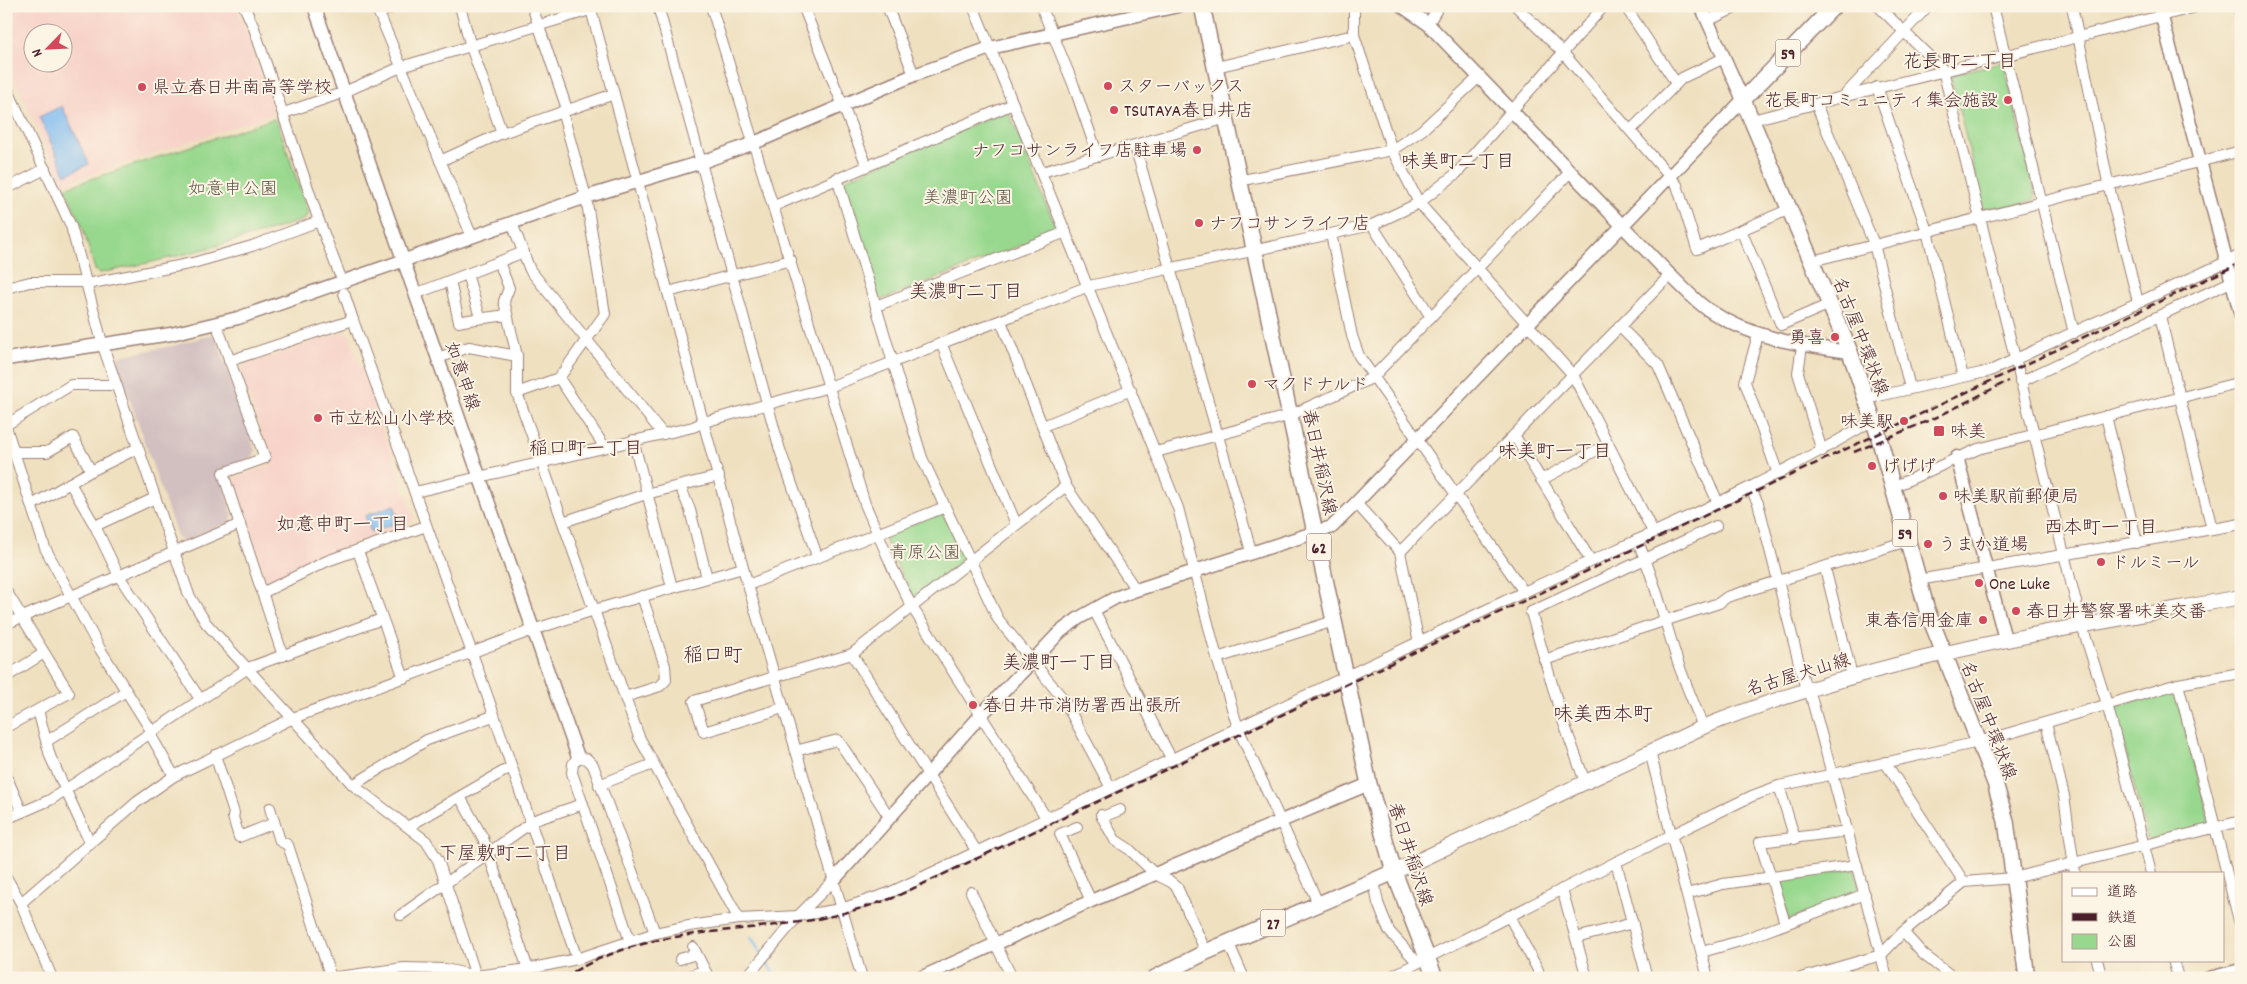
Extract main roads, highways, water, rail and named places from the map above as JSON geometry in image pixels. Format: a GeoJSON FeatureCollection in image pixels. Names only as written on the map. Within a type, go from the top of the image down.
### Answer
{"type":"FeatureCollection","features":[{"type":"Feature","properties":{"kind":"main road","name":"春日井稲沢線"},"geometry":{"type":"LineString","coordinates":[[1202,6],[1227,118],[1238,181],[1291,416],[1369,784],[1394,872],[1422,959],[1435,978]]}},
{"type":"Feature","properties":{"kind":"main road","name":"名古屋中環状線"},"geometry":{"type":"LineString","coordinates":[[1834,6],[1743,100],[1850,352],[1893,487],[1918,580],[1943,653],[1980,742],[2006,821],[2027,978]]}},
{"type":"Feature","properties":{"kind":"main road","name":"名古屋犬山線"},"geometry":{"type":"LineString","coordinates":[[1394,872],[1703,727],[1752,707],[1852,676],[2006,638],[2241,597]]}},
{"type":"Feature","properties":{"kind":"main road","name":"27"},"geometry":{"type":"LineString","coordinates":[[1155,978],[1228,942],[1394,872]]}},
{"type":"Feature","properties":{"kind":"water"},"geometry":{"type":"Polygon","coordinates":[[[62,106],[89,164],[66,175],[39,117],[62,106]]]}},
{"type":"Feature","properties":{"kind":"water"},"geometry":{"type":"Polygon","coordinates":[[[394,505],[400,522],[371,532],[365,516],[394,505]]]}},
{"type":"Feature","properties":{"kind":"waterway"},"geometry":{"type":"LineString","coordinates":[[751,937],[762,955]]}},
{"type":"Feature","properties":{"kind":"waterway"},"geometry":{"type":"LineString","coordinates":[[765,959],[776,978]]}},
{"type":"Feature","properties":{"kind":"railway"},"geometry":{"type":"LineString","coordinates":[[563,978],[593,961],[654,941],[716,931],[812,920],[833,916],[893,898],[2241,263]]}},
{"type":"Feature","properties":{"kind":"railway"},"geometry":{"type":"LineString","coordinates":[[1854,452],[1937,417],[2008,381]]}},
{"type":"Feature","properties":{"kind":"place","name":"スターバックス"},"geometry":{"type":"Point","coordinates":[1108,86]}},
{"type":"Feature","properties":{"kind":"place","name":"県立春日井南高等学校"},"geometry":{"type":"Point","coordinates":[142,87]}},
{"type":"Feature","properties":{"kind":"place","name":"花長町コミュニティ集会施設"},"geometry":{"type":"Point","coordinates":[2008,100]}},
{"type":"Feature","properties":{"kind":"place","name":"TSUTAYA春日井店"},"geometry":{"type":"Point","coordinates":[1114,110]}},
{"type":"Feature","properties":{"kind":"place","name":"ナフコサンライフ店駐車場"},"geometry":{"type":"Point","coordinates":[1197,150]}},
{"type":"Feature","properties":{"kind":"place","name":"ナフコサンライフ店"},"geometry":{"type":"Point","coordinates":[1199,223]}},
{"type":"Feature","properties":{"kind":"place","name":"勇喜"},"geometry":{"type":"Point","coordinates":[1835,337]}},
{"type":"Feature","properties":{"kind":"place","name":"マクドナルド"},"geometry":{"type":"Point","coordinates":[1252,384]}},
{"type":"Feature","properties":{"kind":"place","name":"市立松山小学校"},"geometry":{"type":"Point","coordinates":[318,418]}},
{"type":"Feature","properties":{"kind":"place","name":"味美駅"},"geometry":{"type":"Point","coordinates":[1904,421]}},
{"type":"Feature","properties":{"kind":"place","name":"味美"},"geometry":{"type":"Point","coordinates":[1939,431]}},
{"type":"Feature","properties":{"kind":"place","name":"げげげ"},"geometry":{"type":"Point","coordinates":[1872,466]}},
{"type":"Feature","properties":{"kind":"place","name":"味美駅前郵便局"},"geometry":{"type":"Point","coordinates":[1943,496]}},
{"type":"Feature","properties":{"kind":"place","name":"うまか道場"},"geometry":{"type":"Point","coordinates":[1928,544]}},
{"type":"Feature","properties":{"kind":"place","name":"ドルミール"},"geometry":{"type":"Point","coordinates":[2101,562]}},
{"type":"Feature","properties":{"kind":"place","name":"One Luke"},"geometry":{"type":"Point","coordinates":[1979,583]}},
{"type":"Feature","properties":{"kind":"place","name":"春日井警察署味美交番"},"geometry":{"type":"Point","coordinates":[2016,611]}},
{"type":"Feature","properties":{"kind":"place","name":"東春信用金庫"},"geometry":{"type":"Point","coordinates":[1983,620]}},
{"type":"Feature","properties":{"kind":"place","name":"春日井市消防署西出張所"},"geometry":{"type":"Point","coordinates":[973,705]}},
{"type":"Feature","properties":{"kind":"district","name":"花長町二丁目"},"geometry":{"type":"Point","coordinates":[1960,60]}},
{"type":"Feature","properties":{"kind":"district","name":"味美町二丁目"},"geometry":{"type":"Point","coordinates":[1458,160]}},
{"type":"Feature","properties":{"kind":"district","name":"美濃町二丁目"},"geometry":{"type":"Point","coordinates":[966,290]}},
{"type":"Feature","properties":{"kind":"district","name":"稲口町一丁目"},"geometry":{"type":"Point","coordinates":[586,447]}},
{"type":"Feature","properties":{"kind":"district","name":"味美町一丁目"},"geometry":{"type":"Point","coordinates":[1555,450]}},
{"type":"Feature","properties":{"kind":"district","name":"如意申町一丁目"},"geometry":{"type":"Point","coordinates":[343,523]}},
{"type":"Feature","properties":{"kind":"district","name":"西本町一丁目"},"geometry":{"type":"Point","coordinates":[2101,526]}},
{"type":"Feature","properties":{"kind":"district","name":"稲口町"},"geometry":{"type":"Point","coordinates":[713,654]}},
{"type":"Feature","properties":{"kind":"district","name":"美濃町一丁目"},"geometry":{"type":"Point","coordinates":[1059,661]}},
{"type":"Feature","properties":{"kind":"district","name":"味美西本町"},"geometry":{"type":"Point","coordinates":[1603,713]}},
{"type":"Feature","properties":{"kind":"district","name":"下屋敷町二丁目"},"geometry":{"type":"Point","coordinates":[505,852]}},
{"type":"Feature","properties":{"kind":"park label","name":"如意申公園"},"geometry":{"type":"Point","coordinates":[233,188]}},
{"type":"Feature","properties":{"kind":"park label","name":"美濃町公園"},"geometry":{"type":"Point","coordinates":[968,197]}},
{"type":"Feature","properties":{"kind":"park label","name":"青原公園"},"geometry":{"type":"Point","coordinates":[925,552]}}]}
